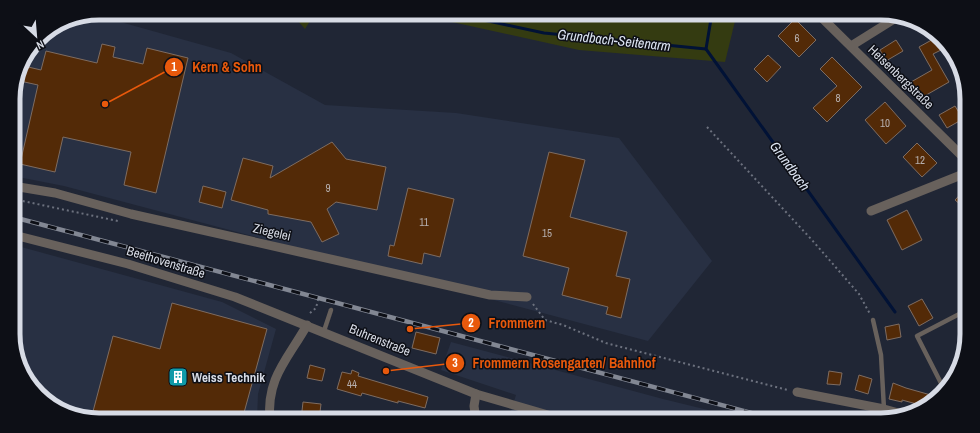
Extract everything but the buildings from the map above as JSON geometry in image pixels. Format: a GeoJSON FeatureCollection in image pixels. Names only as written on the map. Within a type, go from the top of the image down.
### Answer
{"type":"FeatureCollection","features":[{"type":"Feature","properties":{"kind":"street","name":"Heisenbergstraße"},"geometry":{"type":"LineString","coordinates":[[824,20],[960,154]]}},
{"type":"Feature","properties":{"kind":"street"},"geometry":{"type":"LineString","coordinates":[[851,46],[891,21]]}},
{"type":"Feature","properties":{"kind":"street"},"geometry":{"type":"LineString","coordinates":[[871,211],[960,175]]}},
{"type":"Feature","properties":{"kind":"street","name":"Ziegelei"},"geometry":{"type":"LineString","coordinates":[[20,187],[55,193],[131,214],[483,293],[509,297],[527,297]]}},
{"type":"Feature","properties":{"kind":"street","name":"Beethovenstraße"},"geometry":{"type":"LineString","coordinates":[[20,236],[93,254],[166,275],[235,297],[307,325]]}},
{"type":"Feature","properties":{"kind":"street"},"geometry":{"type":"LineString","coordinates":[[270,413],[270,390],[281,367],[307,325]]}},
{"type":"Feature","properties":{"kind":"street","name":"Buhrenstraße"},"geometry":{"type":"LineString","coordinates":[[307,325],[476,394],[541,413]]}},
{"type":"Feature","properties":{"kind":"street"},"geometry":{"type":"LineString","coordinates":[[797,392],[894,412]]}},
{"type":"Feature","properties":{"kind":"street"},"geometry":{"type":"LineString","coordinates":[[475,413],[474,406],[476,394]]}},
{"type":"Feature","properties":{"kind":"lane"},"geometry":{"type":"LineString","coordinates":[[324,332],[331,310]]}},
{"type":"Feature","properties":{"kind":"lane"},"geometry":{"type":"LineString","coordinates":[[942,385],[917,336],[960,314]]}},
{"type":"Feature","properties":{"kind":"lane"},"geometry":{"type":"LineString","coordinates":[[873,320],[881,356],[884,409]]}},
{"type":"Feature","properties":{"kind":"path"},"geometry":{"type":"LineString","coordinates":[[707,127],[817,246],[859,294],[873,320]]}},
{"type":"Feature","properties":{"kind":"path"},"geometry":{"type":"LineString","coordinates":[[527,297],[545,320],[563,325],[606,343],[797,392]]}},
{"type":"Feature","properties":{"kind":"path"},"geometry":{"type":"LineString","coordinates":[[310,313],[316,308],[318,300]]}},
{"type":"Feature","properties":{"kind":"shaded area"},"geometry":{"type":"Polygon","coordinates":[[[99,20],[113,20],[231,53],[325,105],[456,113],[619,138],[712,261],[648,341],[64,186],[20,177],[20,93],[24,73],[32,56],[56,56],[56,32],[78,23],[99,20]]]}},
{"type":"Feature","properties":{"kind":"shaded area"},"geometry":{"type":"Polygon","coordinates":[[[20,247],[222,302],[276,329],[258,394],[257,413],[99,413],[73,409],[59,402],[51,397],[36,382],[26,364],[23,355],[20,334],[20,247]]]}},
{"type":"Feature","properties":{"kind":"shaded area"},"geometry":{"type":"Polygon","coordinates":[[[451,342],[720,413],[510,413],[516,395],[441,370],[451,342]]]}},
{"type":"Feature","properties":{"kind":"green space"},"geometry":{"type":"Polygon","coordinates":[[[297,20],[311,20],[305,29],[297,20]]]}},
{"type":"Feature","properties":{"kind":"green space"},"geometry":{"type":"Polygon","coordinates":[[[443,20],[735,20],[725,62],[579,50],[443,20]]]}},
{"type":"Feature","properties":{"kind":"waterway","name":"Grundbach-Seitenarm"},"geometry":{"type":"LineString","coordinates":[[484,20],[544,33],[706,49]]}},
{"type":"Feature","properties":{"kind":"waterway","name":"Grundbach"},"geometry":{"type":"LineString","coordinates":[[711,20],[706,49],[895,312]]}},
{"type":"Feature","properties":{"kind":"railway"},"geometry":{"type":"LineString","coordinates":[[20,219],[752,413]]}},
{"type":"Feature","properties":{"kind":"place","name":"Kern & Sohn"},"geometry":{"type":"Point","coordinates":[105,104]}},
{"type":"Feature","properties":{"kind":"place","name":"Frommern"},"geometry":{"type":"Point","coordinates":[410,329]}},
{"type":"Feature","properties":{"kind":"place","name":"Frommern Rosengarten/ Bahnhof"},"geometry":{"type":"Point","coordinates":[386,371]}},
{"type":"Feature","properties":{"kind":"place","name":"Weiss Technik"},"geometry":{"type":"Point","coordinates":[178,377]}}]}
